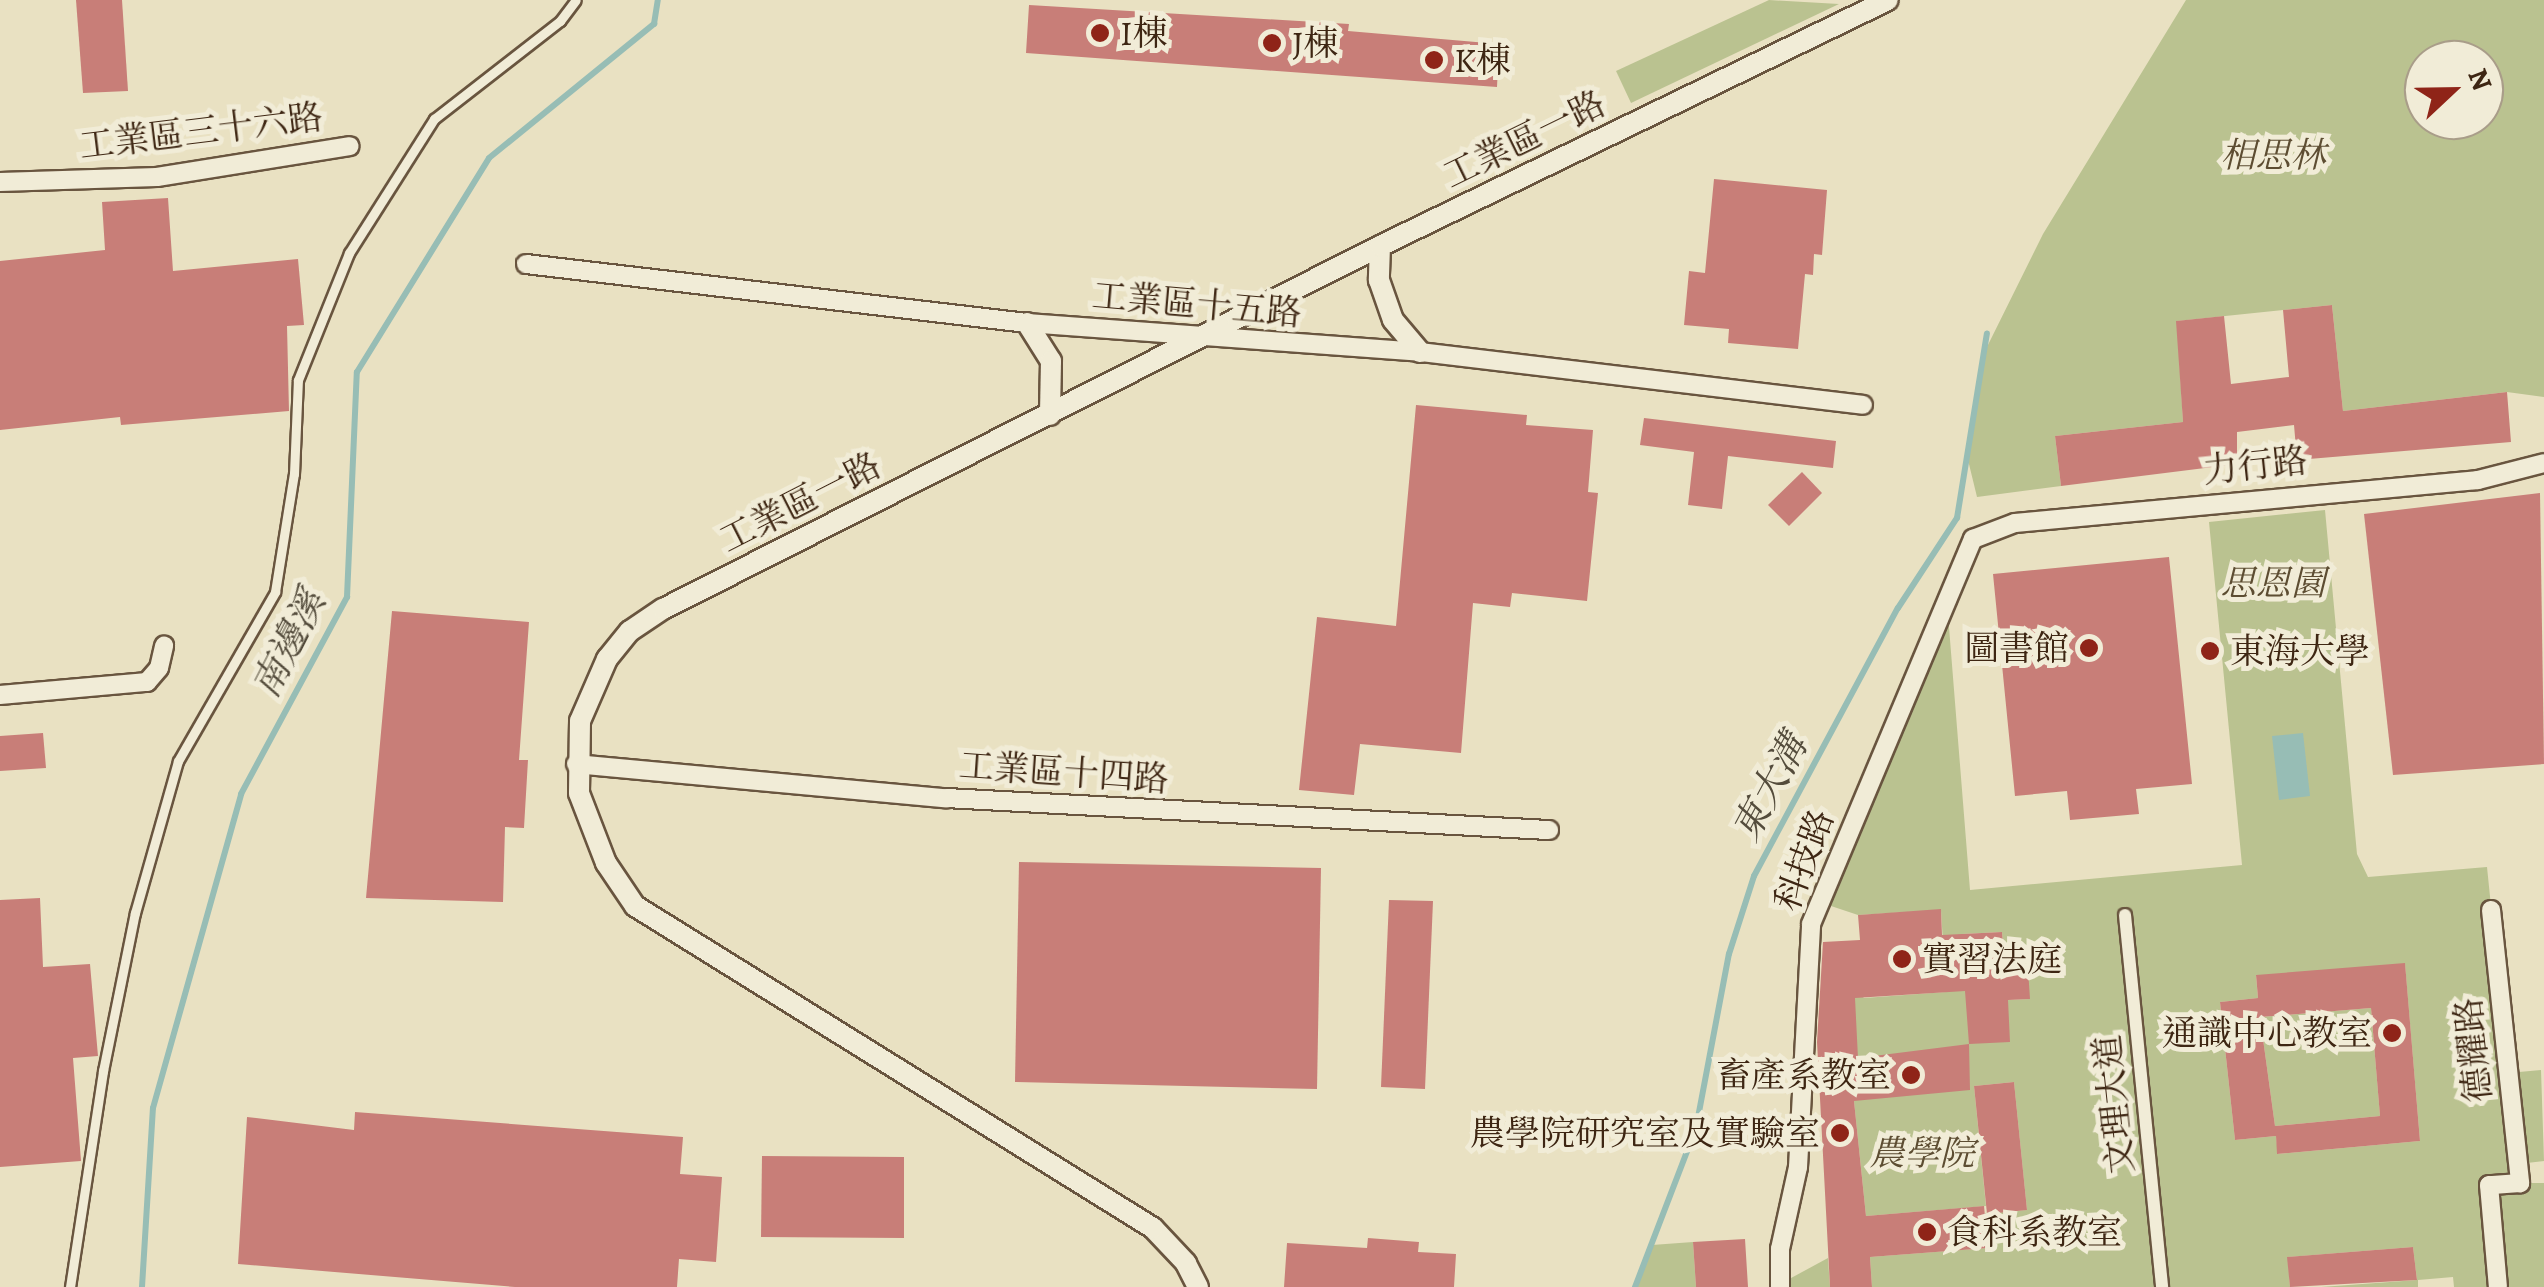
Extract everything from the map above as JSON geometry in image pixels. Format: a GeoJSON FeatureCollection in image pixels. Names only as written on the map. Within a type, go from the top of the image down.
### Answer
{"type":"FeatureCollection","features":[{"type":"Feature","properties":{"kind":"street","name":"工業區一路"},"geometry":{"type":"LineString","coordinates":[[1198,1287],[1186,1263],[1153,1228],[635,906],[592,833],[576,764],[593,688],[630,631],[714,582],[1202,340],[1380,246],[1882,2]]}},
{"type":"Feature","properties":{"kind":"street","name":"工業區三十六路"},"geometry":{"type":"LineString","coordinates":[[0,182],[158,177],[350,146]]}},
{"type":"Feature","properties":{"kind":"street"},"geometry":{"type":"LineString","coordinates":[[1380,246],[1379,280],[1393,320],[1420,352]]}},
{"type":"Feature","properties":{"kind":"street","name":"工業區十五路"},"geometry":{"type":"LineString","coordinates":[[526,264],[1202,340],[1420,352],[1863,405]]}},
{"type":"Feature","properties":{"kind":"street"},"geometry":{"type":"LineString","coordinates":[[1027,322],[1051,361],[1050,416]]}},
{"type":"Feature","properties":{"kind":"street","name":"力行路"},"geometry":{"type":"LineString","coordinates":[[1973,538],[2014,523],[2478,480],[2544,463]]}},
{"type":"Feature","properties":{"kind":"street","name":"科技路"},"geometry":{"type":"LineString","coordinates":[[1780,1287],[1780,1249],[1798,1167],[1805,972],[1815,911],[1973,538]]}},
{"type":"Feature","properties":{"kind":"street"},"geometry":{"type":"LineString","coordinates":[[0,695],[147,682],[159,668],[164,646]]}},
{"type":"Feature","properties":{"kind":"street","name":"工業區十四路"},"geometry":{"type":"LineString","coordinates":[[576,764],[946,798],[1549,830]]}},
{"type":"Feature","properties":{"kind":"street","name":"德耀路"},"geometry":{"type":"LineString","coordinates":[[2491,910],[2520,1184],[2489,1185],[2498,1287]]}},
{"type":"Feature","properties":{"kind":"street","name":"文理大道"},"geometry":{"type":"LineString","coordinates":[[2125,915],[2162,1287]]}},
{"type":"Feature","properties":{"kind":"lane"},"geometry":{"type":"LineString","coordinates":[[70,1287],[114,1018],[178,761],[275,592],[294,474],[298,380],[349,254],[434,118],[560,21],[576,0]]}},
{"type":"Feature","properties":{"kind":"green space"},"geometry":{"type":"Polygon","coordinates":[[[1769,0],[1839,4],[1631,103],[1616,71],[1769,0]]]}},
{"type":"Feature","properties":{"kind":"green space","name":"相思林"},"geometry":{"type":"Polygon","coordinates":[[[2186,0],[2544,0],[2544,397],[2507,392],[2343,411],[2332,305],[2177,321],[2183,422],[2055,436],[2061,486],[1977,497],[1968,460],[1981,359],[2043,234],[2186,0]]]}},
{"type":"Feature","properties":{"kind":"green space"},"geometry":{"type":"Polygon","coordinates":[[[2325,510],[2357,854],[2368,877],[2487,867],[2508,1073],[2541,1070],[2544,1161],[2518,1164],[2520,1183],[2544,1183],[2544,1287],[2454,1287],[2453,1277],[2418,1280],[2418,1287],[2321,1287],[2417,1280],[2413,1247],[2288,1257],[2290,1287],[1872,1287],[1870,1257],[1987,1248],[1985,1213],[2027,1210],[2014,1082],[1974,1086],[1986,1206],[1866,1216],[1854,1101],[1855,990],[1864,998],[1946,992],[1941,910],[1858,915],[1813,900],[1945,577],[1970,890],[2242,865],[2209,522],[2325,510]],[[2002,932],[1962,934],[2008,1000],[2030,999],[2005,970],[2002,932]],[[2405,964],[2256,976],[2258,998],[2220,1002],[2235,1140],[2276,1136],[2278,1154],[2420,1141],[2405,964]]]}},
{"type":"Feature","properties":{"kind":"green space"},"geometry":{"type":"Polygon","coordinates":[[[2371,1008],[2380,1116],[2275,1126],[2260,1017],[2371,1008]]]}},
{"type":"Feature","properties":{"kind":"green space"},"geometry":{"type":"Polygon","coordinates":[[[1693,1242],[1696,1287],[1635,1287],[1652,1245],[1693,1242]]]}},
{"type":"Feature","properties":{"kind":"green space"},"geometry":{"type":"Polygon","coordinates":[[[1828,1258],[1830,1287],[1780,1287],[1780,1284],[1828,1258]]]}},
{"type":"Feature","properties":{"kind":"water"},"geometry":{"type":"Polygon","coordinates":[[[2303,733],[2310,796],[2279,800],[2272,736],[2303,733]]]}},
{"type":"Feature","properties":{"kind":"building"},"geometry":{"type":"Polygon","coordinates":[[[76,0],[122,0],[128,91],[83,93],[76,0]]]}},
{"type":"Feature","properties":{"kind":"building"},"geometry":{"type":"Polygon","coordinates":[[[1029,5],[1349,24],[1348,31],[1499,44],[1497,87],[1026,53],[1029,5]]]}},
{"type":"Feature","properties":{"kind":"building"},"geometry":{"type":"Polygon","coordinates":[[[1714,179],[1827,190],[1822,255],[1814,254],[1813,275],[1805,274],[1798,349],[1728,343],[1729,329],[1684,325],[1689,271],[1705,273],[1714,179]]]}},
{"type":"Feature","properties":{"kind":"building"},"geometry":{"type":"Polygon","coordinates":[[[168,198],[173,271],[298,259],[304,325],[287,326],[289,411],[121,425],[120,417],[0,430],[0,261],[105,250],[102,202],[168,198]]]}},
{"type":"Feature","properties":{"kind":"building"},"geometry":{"type":"Polygon","coordinates":[[[2332,305],[2343,411],[2507,392],[2511,442],[2297,460],[2294,425],[2237,432],[2237,464],[2061,486],[2055,436],[2183,422],[2176,321],[2224,316],[2231,384],[2289,377],[2283,310],[2332,305]]]}},
{"type":"Feature","properties":{"kind":"building"},"geometry":{"type":"Polygon","coordinates":[[[1416,405],[1527,415],[1526,425],[1593,430],[1588,492],[1598,493],[1587,601],[1512,593],[1510,607],[1473,603],[1461,753],[1360,744],[1354,795],[1299,790],[1317,617],[1396,626],[1416,405]]]}},
{"type":"Feature","properties":{"kind":"building"},"geometry":{"type":"Polygon","coordinates":[[[1644,418],[1836,441],[1833,468],[1728,456],[1722,509],[1688,505],[1694,452],[1640,445],[1644,418]]]}},
{"type":"Feature","properties":{"kind":"building"},"geometry":{"type":"Polygon","coordinates":[[[1802,472],[1822,493],[1789,526],[1768,505],[1802,472]]]}},
{"type":"Feature","properties":{"kind":"building"},"geometry":{"type":"Polygon","coordinates":[[[2540,493],[2544,764],[2393,775],[2364,514],[2540,493]]]}},
{"type":"Feature","properties":{"kind":"building","name":"圖書館"},"geometry":{"type":"Polygon","coordinates":[[[2169,557],[2192,784],[2136,789],[2139,814],[2070,820],[2067,791],[2015,796],[1993,574],[2169,557]]]}},
{"type":"Feature","properties":{"kind":"building"},"geometry":{"type":"Polygon","coordinates":[[[392,611],[529,622],[519,760],[528,760],[524,828],[505,827],[503,902],[366,898],[392,611]]]}},
{"type":"Feature","properties":{"kind":"building"},"geometry":{"type":"Polygon","coordinates":[[[43,733],[46,768],[0,771],[0,736],[43,733]]]}},
{"type":"Feature","properties":{"kind":"building"},"geometry":{"type":"Polygon","coordinates":[[[1019,862],[1321,868],[1317,1089],[1015,1082],[1019,862]]]}},
{"type":"Feature","properties":{"kind":"building"},"geometry":{"type":"Polygon","coordinates":[[[40,898],[43,967],[90,964],[98,1056],[73,1058],[81,1161],[0,1167],[0,900],[40,898]]]}},
{"type":"Feature","properties":{"kind":"building"},"geometry":{"type":"Polygon","coordinates":[[[1389,900],[1433,901],[1425,1089],[1381,1087],[1389,900]]]}},
{"type":"Feature","properties":{"kind":"building"},"geometry":{"type":"Polygon","coordinates":[[[1941,909],[1942,935],[2002,932],[2005,970],[2028,969],[2030,999],[2008,1000],[2010,1042],[1969,1044],[1970,1090],[1854,1101],[1866,1216],[1984,1206],[1988,1248],[1870,1257],[1872,1287],[1830,1287],[1817,1042],[1823,942],[1860,940],[1858,915],[1941,909]],[[1965,991],[1855,998],[1858,1058],[1969,1044],[1965,991]]]}},
{"type":"Feature","properties":{"kind":"building"},"geometry":{"type":"Polygon","coordinates":[[[2405,963],[2420,1141],[2277,1154],[2276,1136],[2235,1140],[2220,1002],[2258,998],[2256,975],[2405,963]],[[2371,1008],[2260,1017],[2275,1126],[2380,1116],[2371,1008]]]}},
{"type":"Feature","properties":{"kind":"building"},"geometry":{"type":"Polygon","coordinates":[[[2014,1082],[2027,1210],[1987,1214],[1974,1086],[2014,1082]]]}},
{"type":"Feature","properties":{"kind":"building"},"geometry":{"type":"Polygon","coordinates":[[[355,1112],[683,1137],[680,1174],[722,1177],[716,1262],[679,1259],[677,1287],[515,1287],[238,1264],[247,1117],[354,1130],[355,1112]]]}},
{"type":"Feature","properties":{"kind":"building"},"geometry":{"type":"Polygon","coordinates":[[[762,1156],[904,1157],[904,1238],[761,1237],[762,1156]]]}},
{"type":"Feature","properties":{"kind":"building"},"geometry":{"type":"Polygon","coordinates":[[[1368,1238],[1419,1242],[1418,1252],[1456,1254],[1454,1287],[1284,1287],[1287,1243],[1367,1248],[1368,1238]]]}},
{"type":"Feature","properties":{"kind":"building"},"geometry":{"type":"Polygon","coordinates":[[[1745,1239],[1748,1287],[1696,1287],[1693,1242],[1745,1239]]]}},
{"type":"Feature","properties":{"kind":"building"},"geometry":{"type":"Polygon","coordinates":[[[2413,1247],[2417,1280],[2290,1287],[2287,1257],[2413,1247]]]}},
{"type":"Feature","properties":{"kind":"waterway","name":"南邊溪"},"geometry":{"type":"LineString","coordinates":[[142,1287],[153,1108],[241,794],[347,597],[357,372],[489,158],[654,24],[658,0]]}},
{"type":"Feature","properties":{"kind":"waterway","name":"東大溝"},"geometry":{"type":"LineString","coordinates":[[1635,1287],[1696,1128],[1729,954],[1754,876],[1898,608],[1957,518],[1987,333]]}},
{"type":"Feature","properties":{"kind":"place","name":"I棟"},"geometry":{"type":"Point","coordinates":[1100,33]}},
{"type":"Feature","properties":{"kind":"place","name":"J棟"},"geometry":{"type":"Point","coordinates":[1272,43]}},
{"type":"Feature","properties":{"kind":"place","name":"K棟"},"geometry":{"type":"Point","coordinates":[1434,60]}},
{"type":"Feature","properties":{"kind":"place","name":"圖書館"},"geometry":{"type":"Point","coordinates":[2089,648]}},
{"type":"Feature","properties":{"kind":"place","name":"東海大學"},"geometry":{"type":"Point","coordinates":[2210,651]}},
{"type":"Feature","properties":{"kind":"place","name":"實習法庭"},"geometry":{"type":"Point","coordinates":[1902,959]}},
{"type":"Feature","properties":{"kind":"place","name":"通識中心教室"},"geometry":{"type":"Point","coordinates":[2392,1033]}},
{"type":"Feature","properties":{"kind":"place","name":"畜產系教室"},"geometry":{"type":"Point","coordinates":[1911,1075]}},
{"type":"Feature","properties":{"kind":"place","name":"農學院研究室及實驗室"},"geometry":{"type":"Point","coordinates":[1840,1133]}},
{"type":"Feature","properties":{"kind":"place","name":"食科系教室"},"geometry":{"type":"Point","coordinates":[1927,1232]}},
{"type":"Feature","properties":{"kind":"park label","name":"思恩園"},"geometry":{"type":"Point","coordinates":[2273,583]}},
{"type":"Feature","properties":{"kind":"park label","name":"農學院"},"geometry":{"type":"Point","coordinates":[1922,1153]}}]}
